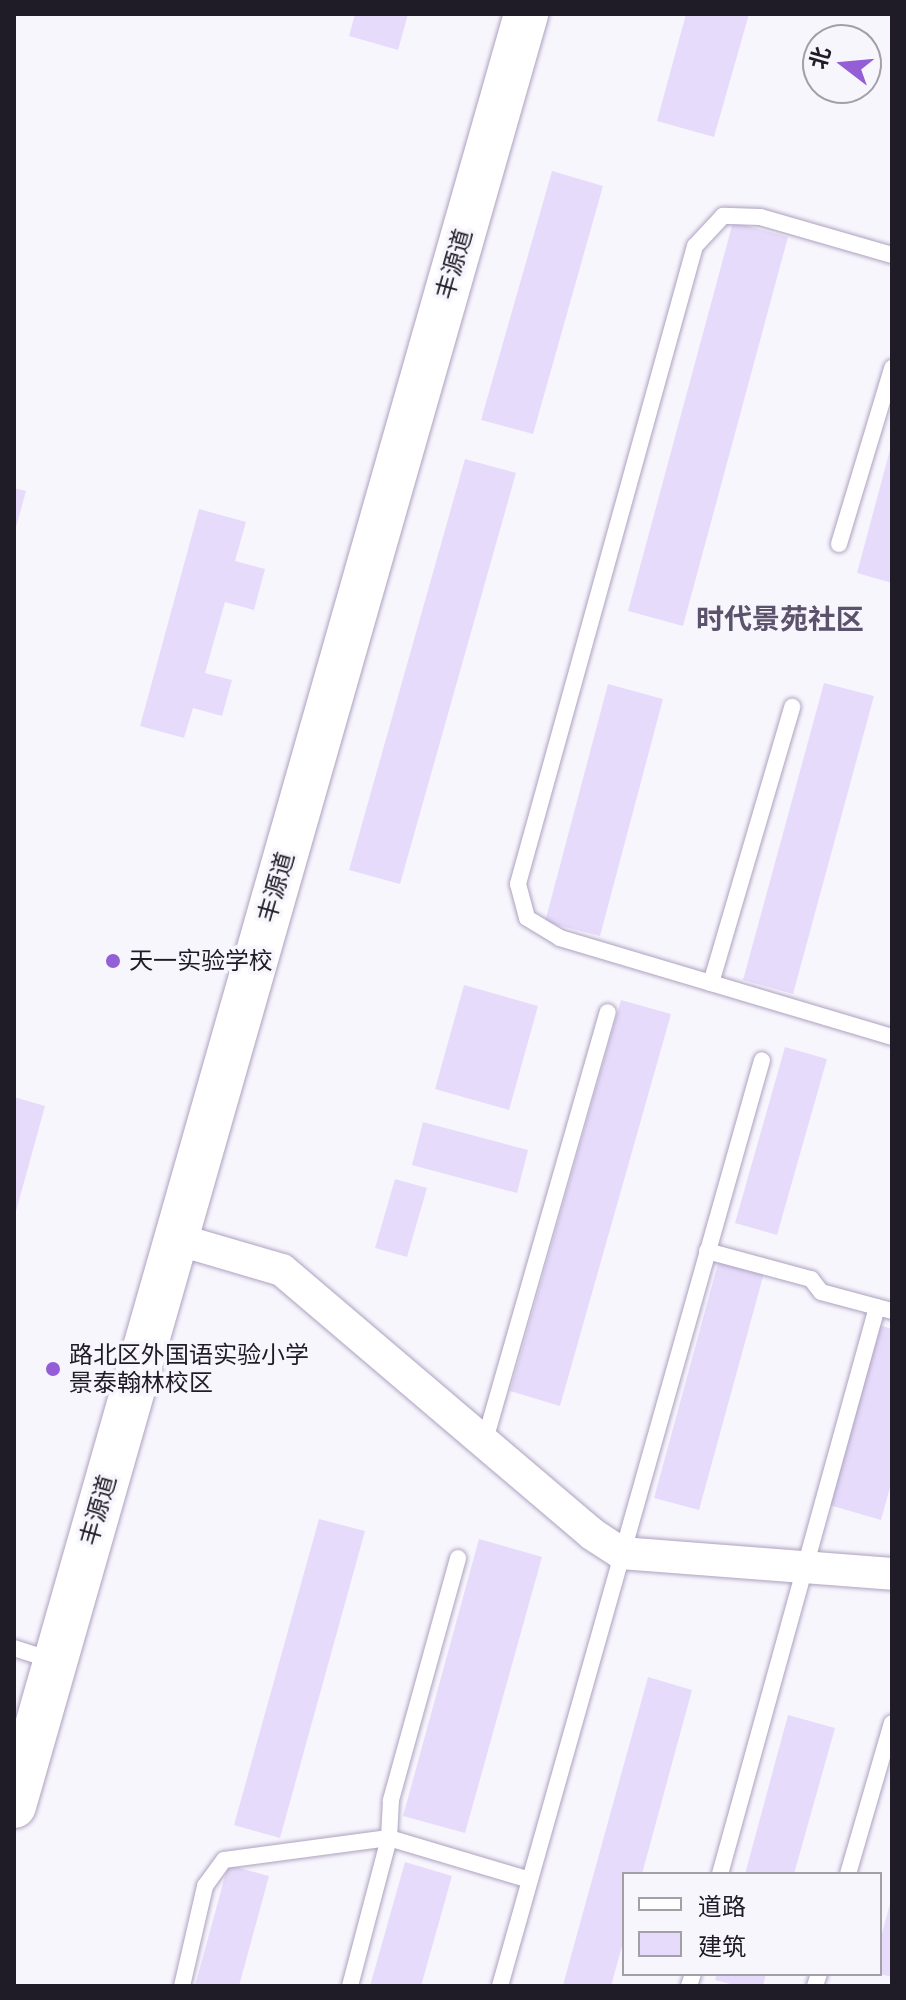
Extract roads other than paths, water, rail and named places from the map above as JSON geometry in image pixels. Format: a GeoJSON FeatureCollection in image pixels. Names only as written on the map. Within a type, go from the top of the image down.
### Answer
{"type":"FeatureCollection","features":[{"type":"Feature","properties":{"kind":"street","name":"丰源道"},"geometry":{"type":"LineString","coordinates":[[14,1806],[526,14]]}},
{"type":"Feature","properties":{"kind":"street"},"geometry":{"type":"LineString","coordinates":[[176,1239],[282,1270],[592,1534],[621,1553],[892,1574]]}},
{"type":"Feature","properties":{"kind":"lane"},"geometry":{"type":"LineString","coordinates":[[892,255],[760,217],[723,216],[695,246],[518,884],[527,918],[560,938],[892,1037]]}},
{"type":"Feature","properties":{"kind":"lane"},"geometry":{"type":"LineString","coordinates":[[839,544],[892,368]]}},
{"type":"Feature","properties":{"kind":"lane"},"geometry":{"type":"LineString","coordinates":[[711,983],[792,707]]}},
{"type":"Feature","properties":{"kind":"lane"},"geometry":{"type":"LineString","coordinates":[[485,1440],[608,1012]]}},
{"type":"Feature","properties":{"kind":"lane"},"geometry":{"type":"LineString","coordinates":[[500,1986],[762,1060]]}},
{"type":"Feature","properties":{"kind":"lane"},"geometry":{"type":"LineString","coordinates":[[707,1251],[811,1279],[821,1292],[885,1309],[803,1567],[721,1872]]}},
{"type":"Feature","properties":{"kind":"lane"},"geometry":{"type":"LineString","coordinates":[[350,1986],[389,1838],[391,1800],[458,1558]]}},
{"type":"Feature","properties":{"kind":"lane"},"geometry":{"type":"LineString","coordinates":[[14,1648],[55,1661]]}},
{"type":"Feature","properties":{"kind":"lane"},"geometry":{"type":"LineString","coordinates":[[849,1872],[892,1723]]}},
{"type":"Feature","properties":{"kind":"lane"},"geometry":{"type":"LineString","coordinates":[[182,1986],[205,1886],[224,1860],[389,1838],[530,1880]]}},
{"type":"Feature","properties":{"kind":"place","name":"天一实验学校"},"geometry":{"type":"Point","coordinates":[113,961]}},
{"type":"Feature","properties":{"kind":"place","name":"路北区外国语实验小学 景泰翰林校区"},"geometry":{"type":"Point","coordinates":[53,1369]}},
{"type":"Feature","properties":{"kind":"district","name":"时代景苑社区"},"geometry":{"type":"Point","coordinates":[780,619]}}]}
